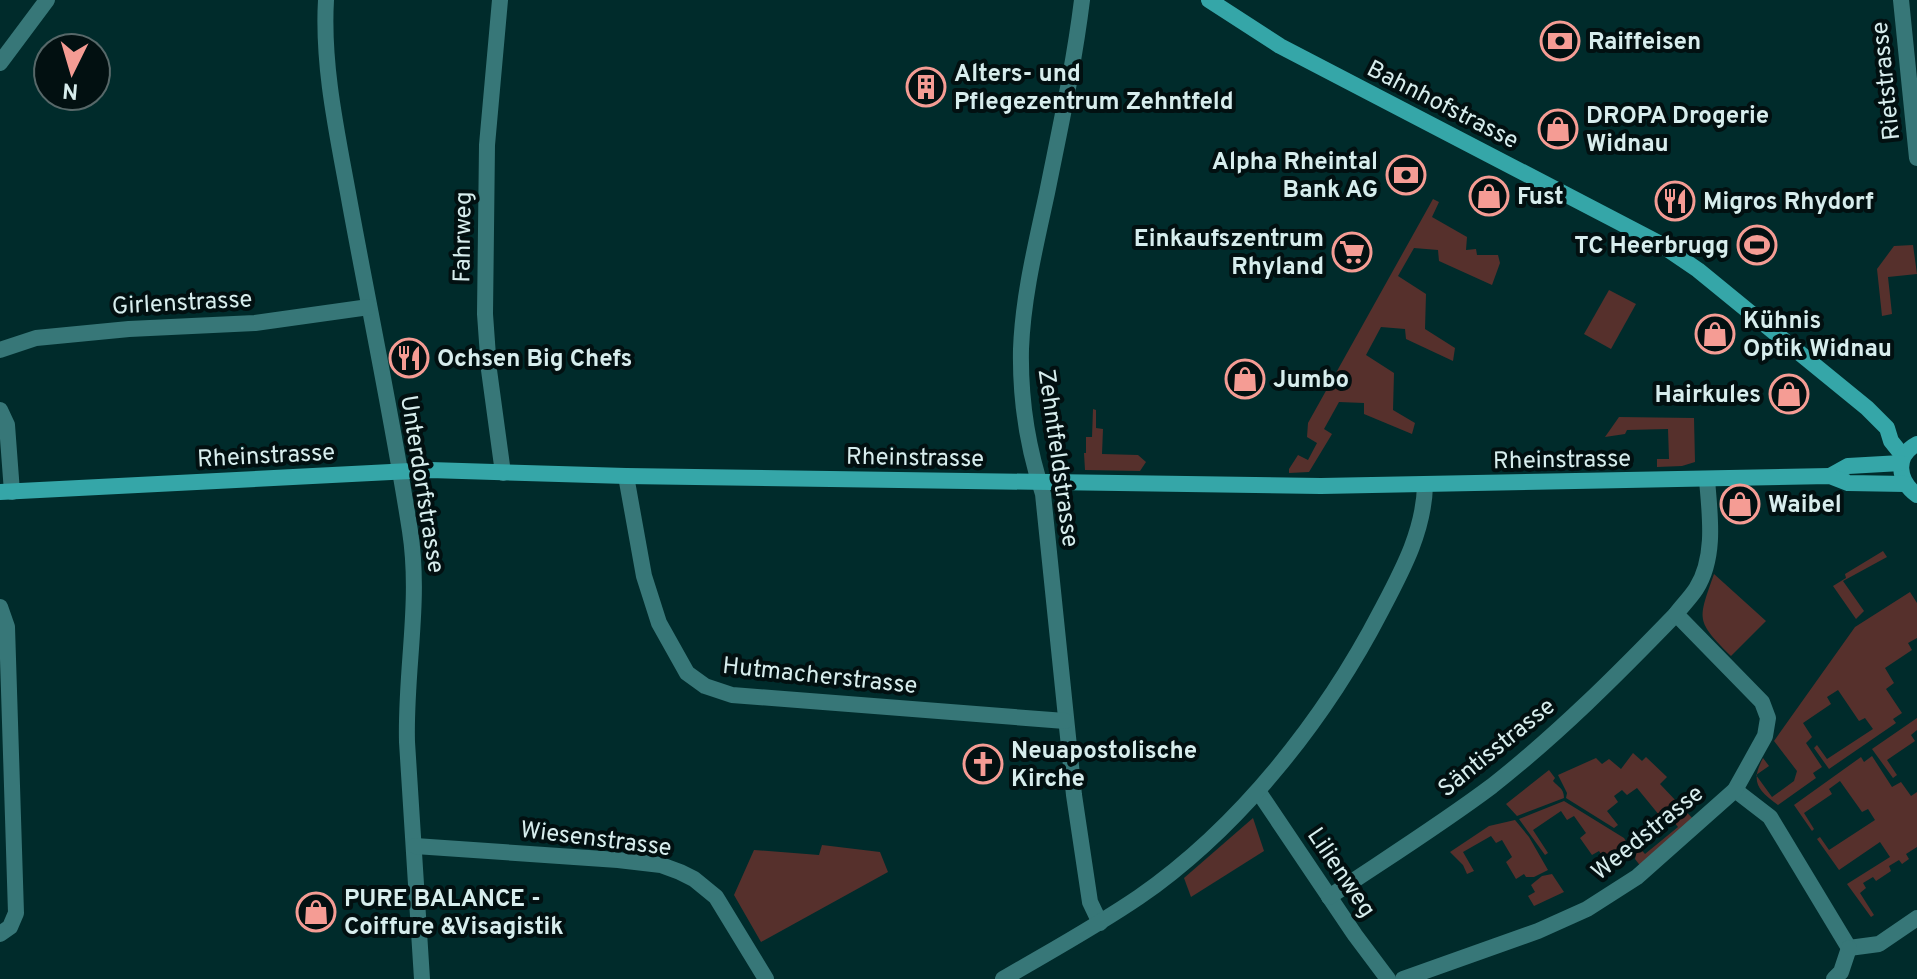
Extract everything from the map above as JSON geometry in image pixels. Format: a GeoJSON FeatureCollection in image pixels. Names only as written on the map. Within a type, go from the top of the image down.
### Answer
{"type":"FeatureCollection","features":[{"type":"Feature","properties":{"kind":"street"},"geometry":{"type":"LineString","coordinates":[[0,63],[47,0]]}},
{"type":"Feature","properties":{"kind":"street","name":"Unterdorfstrasse"},"geometry":{"type":"LineString","coordinates":[[326,0],[325,27],[334,113],[411,533],[415,613],[406,705],[422,979]]}},
{"type":"Feature","properties":{"kind":"street","name":"Fahrweg"},"geometry":{"type":"LineString","coordinates":[[500,0],[487,145],[485,314],[503,473]]}},
{"type":"Feature","properties":{"kind":"street","name":"Zehntfeldstrasse"},"geometry":{"type":"LineString","coordinates":[[1082,0],[1069,88],[1030,271],[1021,353],[1025,411],[1035,471],[1043,494],[1065,721],[1090,902],[1100,923]]}},
{"type":"Feature","properties":{"kind":"street","name":"Bahnhofstrasse"},"geometry":{"type":"LineString","coordinates":[[1209,0],[1280,46],[1657,242],[1698,270],[1867,408],[1887,428]]}},
{"type":"Feature","properties":{"kind":"street","name":"Rietstrasse"},"geometry":{"type":"LineString","coordinates":[[1901,0],[1917,158]]}},
{"type":"Feature","properties":{"kind":"street","name":"Girlenstrasse"},"geometry":{"type":"LineString","coordinates":[[0,350],[36,338],[129,329],[255,323],[369,307]]}},
{"type":"Feature","properties":{"kind":"street"},"geometry":{"type":"LineString","coordinates":[[0,410],[7,425],[6,492]]}},
{"type":"Feature","properties":{"kind":"street"},"geometry":{"type":"LineString","coordinates":[[1902,460],[1917,443],[1901,430],[1887,428],[1902,460],[1902,475],[1912,489]]}},
{"type":"Feature","properties":{"kind":"street","name":"Rheinstrasse"},"geometry":{"type":"LineString","coordinates":[[1830,476],[1848,466],[1902,460]]}},
{"type":"Feature","properties":{"kind":"street","name":"Rheinstrasse"},"geometry":{"type":"LineString","coordinates":[[6,492],[400,471],[1039,483],[1425,485],[1830,476],[1848,483],[1912,489]]}},
{"type":"Feature","properties":{"kind":"street","name":"Hutmacherstrasse"},"geometry":{"type":"LineString","coordinates":[[626,476],[644,576],[659,623],[687,673],[705,686],[732,695],[1065,721]]}},
{"type":"Feature","properties":{"kind":"street","name":"Säntisstrasse"},"geometry":{"type":"LineString","coordinates":[[1329,897],[1466,805],[1523,761],[1595,697],[1676,614],[1705,572],[1710,529],[1707,480]]}},
{"type":"Feature","properties":{"kind":"street"},"geometry":{"type":"LineString","coordinates":[[1003,979],[1100,923],[1172,871],[1258,791],[1313,724],[1365,641],[1422,521],[1425,485]]}},
{"type":"Feature","properties":{"kind":"street"},"geometry":{"type":"LineString","coordinates":[[0,607],[7,627],[16,913],[10,927],[0,934]]}},
{"type":"Feature","properties":{"kind":"street"},"geometry":{"type":"LineString","coordinates":[[1676,614],[1762,702],[1768,718],[1765,736],[1735,790]]}},
{"type":"Feature","properties":{"kind":"street","name":"Weedstrasse"},"geometry":{"type":"LineString","coordinates":[[1403,979],[1538,931],[1613,894],[1657,861],[1735,790],[1770,817],[1849,948]]}},
{"type":"Feature","properties":{"kind":"street","name":"Lilienweg"},"geometry":{"type":"LineString","coordinates":[[1258,791],[1388,979]]}},
{"type":"Feature","properties":{"kind":"street","name":"Wiesenstrasse"},"geometry":{"type":"LineString","coordinates":[[415,846],[618,860],[661,865],[680,872],[716,897],[766,979]]}},
{"type":"Feature","properties":{"kind":"street"},"geometry":{"type":"LineString","coordinates":[[1834,979],[1841,972],[1849,948],[1879,944],[1917,918]]}},
{"type":"Feature","properties":{"kind":"shaded area"},"geometry":{"type":"Polygon","coordinates":[[[1433,199],[1439,202],[1432,217],[1467,237],[1466,250],[1476,249],[1477,255],[1498,255],[1500,263],[1492,285],[1439,261],[1438,250],[1414,248],[1398,276],[1426,294],[1425,329],[1455,348],[1453,361],[1406,339],[1405,329],[1381,327],[1366,355],[1394,373],[1393,410],[1415,423],[1412,434],[1364,414],[1364,403],[1339,402],[1324,429],[1332,434],[1309,472],[1289,473],[1298,455],[1308,460],[1317,443],[1307,437],[1308,423],[1433,199]]]}},
{"type":"Feature","properties":{"kind":"shaded area"},"geometry":{"type":"Polygon","coordinates":[[[1913,245],[1917,274],[1888,277],[1892,314],[1882,316],[1877,269],[1894,246],[1913,245]]]}},
{"type":"Feature","properties":{"kind":"shaded area"},"geometry":{"type":"Polygon","coordinates":[[[1609,290],[1636,304],[1611,349],[1584,334],[1609,290]]]}},
{"type":"Feature","properties":{"kind":"shaded area"},"geometry":{"type":"Polygon","coordinates":[[[1093,409],[1096,410],[1096,428],[1103,429],[1102,454],[1138,455],[1146,462],[1140,471],[1085,470],[1086,437],[1092,437],[1093,409]]]}},
{"type":"Feature","properties":{"kind":"shaded area"},"geometry":{"type":"Polygon","coordinates":[[[1619,417],[1694,418],[1695,462],[1657,467],[1657,459],[1669,459],[1668,429],[1627,430],[1625,434],[1605,437],[1619,417]]]}},
{"type":"Feature","properties":{"kind":"shaded area"},"geometry":{"type":"Polygon","coordinates":[[[1883,551],[1887,557],[1843,581],[1864,611],[1856,619],[1833,586],[1846,578],[1845,574],[1883,551]]]}},
{"type":"Feature","properties":{"kind":"shaded area"},"geometry":{"type":"Polygon","coordinates":[[[1714,574],[1766,621],[1731,656],[1711,634],[1703,619],[1714,574]]]}},
{"type":"Feature","properties":{"kind":"shaded area"},"geometry":{"type":"Polygon","coordinates":[[[1910,592],[1917,603],[1917,638],[1908,643],[1912,650],[1885,668],[1894,683],[1886,689],[1902,713],[1893,719],[1896,723],[1829,769],[1814,748],[1817,745],[1827,759],[1873,729],[1865,718],[1859,721],[1838,690],[1827,697],[1831,704],[1803,723],[1812,737],[1806,743],[1822,767],[1813,773],[1816,778],[1778,805],[1760,789],[1757,776],[1772,797],[1794,781],[1797,771],[1774,741],[1855,627],[1910,592]]]}},
{"type":"Feature","properties":{"kind":"shaded area"},"geometry":{"type":"Polygon","coordinates":[[[1917,718],[1917,730],[1911,735],[1915,741],[1887,760],[1897,775],[1893,778],[1872,749],[1917,718]]]}},
{"type":"Feature","properties":{"kind":"shaded area"},"geometry":{"type":"Polygon","coordinates":[[[1633,753],[1642,761],[1646,757],[1667,777],[1660,784],[1695,821],[1642,868],[1635,859],[1637,850],[1631,838],[1645,854],[1678,827],[1670,817],[1664,821],[1637,788],[1627,795],[1622,790],[1614,796],[1618,802],[1607,811],[1618,825],[1614,828],[1566,798],[1567,793],[1558,775],[1596,758],[1602,764],[1609,759],[1621,769],[1633,753]]]}},
{"type":"Feature","properties":{"kind":"shaded area"},"geometry":{"type":"Polygon","coordinates":[[[1872,756],[1892,787],[1901,782],[1911,796],[1917,792],[1917,847],[1906,854],[1909,859],[1902,864],[1899,860],[1889,866],[1891,871],[1876,881],[1873,877],[1863,883],[1866,888],[1860,893],[1874,915],[1871,917],[1847,884],[1890,857],[1880,842],[1839,870],[1817,839],[1820,837],[1829,850],[1875,820],[1868,809],[1862,812],[1840,781],[1829,789],[1832,794],[1804,813],[1814,829],[1812,831],[1794,805],[1861,757],[1864,762],[1872,756]]]}},
{"type":"Feature","properties":{"kind":"shaded area"},"geometry":{"type":"Polygon","coordinates":[[[1763,758],[1769,766],[1757,774],[1759,766],[1763,758]]]}},
{"type":"Feature","properties":{"kind":"shaded area"},"geometry":{"type":"Polygon","coordinates":[[[1549,770],[1564,798],[1517,816],[1506,804],[1549,770]]]}},
{"type":"Feature","properties":{"kind":"shaded area"},"geometry":{"type":"Polygon","coordinates":[[[1564,801],[1624,838],[1629,846],[1619,853],[1625,862],[1605,874],[1601,867],[1607,863],[1599,851],[1592,855],[1580,838],[1586,833],[1574,816],[1567,820],[1561,811],[1533,830],[1548,853],[1545,855],[1519,819],[1564,801]]]}},
{"type":"Feature","properties":{"kind":"shaded area"},"geometry":{"type":"Polygon","coordinates":[[[1253,818],[1264,851],[1191,897],[1184,878],[1253,818]]]}},
{"type":"Feature","properties":{"kind":"shaded area"},"geometry":{"type":"Polygon","coordinates":[[[1515,820],[1548,870],[1534,877],[1524,874],[1516,879],[1506,862],[1512,857],[1502,840],[1496,843],[1491,836],[1463,852],[1474,871],[1467,874],[1450,852],[1489,826],[1515,820]]]}},
{"type":"Feature","properties":{"kind":"shaded area"},"geometry":{"type":"Polygon","coordinates":[[[822,845],[880,852],[888,872],[761,942],[734,895],[754,850],[819,855],[822,845]]]}},
{"type":"Feature","properties":{"kind":"shaded area"},"geometry":{"type":"Polygon","coordinates":[[[1552,874],[1564,892],[1534,906],[1528,896],[1535,892],[1531,885],[1542,876],[1552,874]]]}},
{"type":"Feature","properties":{"kind":"place","name":"Raiffeisen"},"geometry":{"type":"Point","coordinates":[1560,41]}},
{"type":"Feature","properties":{"kind":"place","name":"Alters- und Pflegezentrum Zehntfeld"},"geometry":{"type":"Point","coordinates":[926,87]}},
{"type":"Feature","properties":{"kind":"place","name":"DROPA Drogerie Widnau"},"geometry":{"type":"Point","coordinates":[1558,129]}},
{"type":"Feature","properties":{"kind":"place","name":"Alpha Rheintal Bank AG"},"geometry":{"type":"Point","coordinates":[1406,175]}},
{"type":"Feature","properties":{"kind":"place","name":"Fust"},"geometry":{"type":"Point","coordinates":[1489,196]}},
{"type":"Feature","properties":{"kind":"place","name":"Migros Rhydorf"},"geometry":{"type":"Point","coordinates":[1675,201]}},
{"type":"Feature","properties":{"kind":"place","name":"TC Heerbrugg"},"geometry":{"type":"Point","coordinates":[1757,245]}},
{"type":"Feature","properties":{"kind":"place","name":"Einkaufszentrum Rhyland"},"geometry":{"type":"Point","coordinates":[1352,252]}},
{"type":"Feature","properties":{"kind":"place","name":"Kühnis Optik Widnau"},"geometry":{"type":"Point","coordinates":[1715,334]}},
{"type":"Feature","properties":{"kind":"place","name":"Ochsen Big Chefs"},"geometry":{"type":"Point","coordinates":[409,358]}},
{"type":"Feature","properties":{"kind":"place","name":"Jumbo"},"geometry":{"type":"Point","coordinates":[1245,379]}},
{"type":"Feature","properties":{"kind":"place","name":"Hairkules"},"geometry":{"type":"Point","coordinates":[1789,394]}},
{"type":"Feature","properties":{"kind":"place","name":"Waibel"},"geometry":{"type":"Point","coordinates":[1740,504]}},
{"type":"Feature","properties":{"kind":"place","name":"Neuapostolische Kirche"},"geometry":{"type":"Point","coordinates":[983,764]}},
{"type":"Feature","properties":{"kind":"place","name":"PURE BALANCE - Coiffure &Visagistik"},"geometry":{"type":"Point","coordinates":[316,912]}}]}
